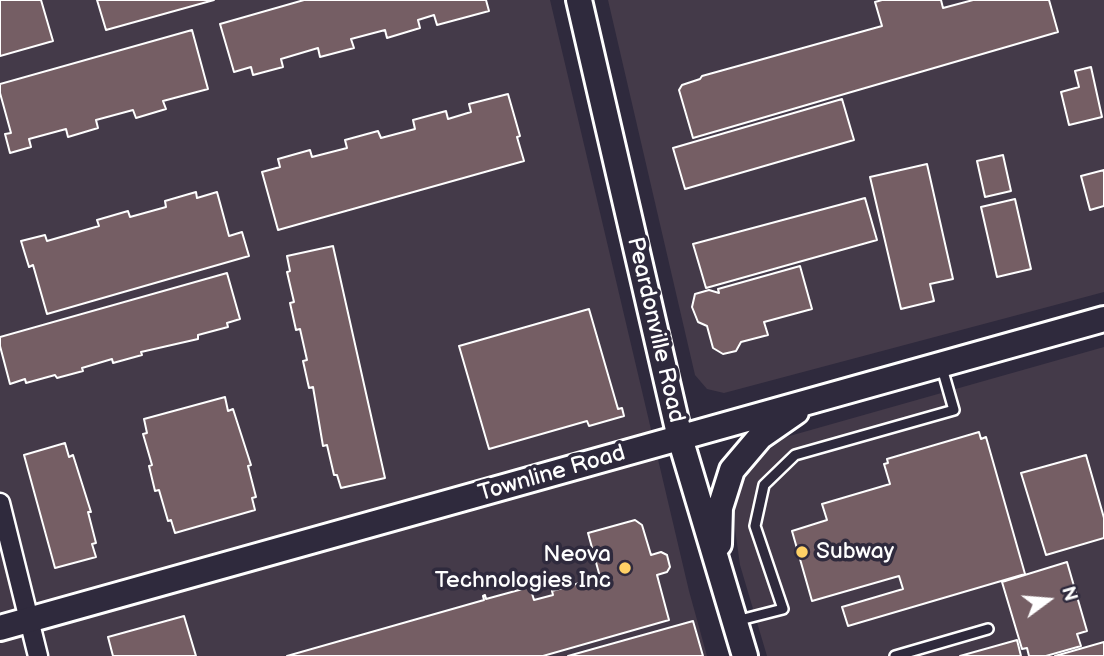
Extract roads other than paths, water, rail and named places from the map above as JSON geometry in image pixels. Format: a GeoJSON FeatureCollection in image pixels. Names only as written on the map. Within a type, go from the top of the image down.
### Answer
{"type":"FeatureCollection","features":[{"type":"Feature","properties":{"kind":"street","name":"Peardonville Road"},"geometry":{"type":"LineString","coordinates":[[579,0],[680,438],[745,656]]}},
{"type":"Feature","properties":{"kind":"street","name":"Townline Road"},"geometry":{"type":"LineString","coordinates":[[0,628],[1104,319]]}},
{"type":"Feature","properties":{"kind":"street"},"geometry":{"type":"LineString","coordinates":[[718,565],[720,508],[732,470],[760,437],[812,401]]}},
{"type":"Feature","properties":{"kind":"street"},"geometry":{"type":"LineString","coordinates":[[0,503],[38,656]]}},
{"type":"Feature","properties":{"kind":"lane"},"geometry":{"type":"LineString","coordinates":[[735,621],[783,609],[755,526],[764,485],[794,455],[954,410],[942,366]]}},
{"type":"Feature","properties":{"kind":"lane"},"geometry":{"type":"LineString","coordinates":[[895,656],[988,629]]}},
{"type":"Feature","properties":{"kind":"place","name":"Subway"},"geometry":{"type":"Point","coordinates":[802,552]}},
{"type":"Feature","properties":{"kind":"place","name":"Neova Technologies Inc"},"geometry":{"type":"Point","coordinates":[625,568]}}]}
